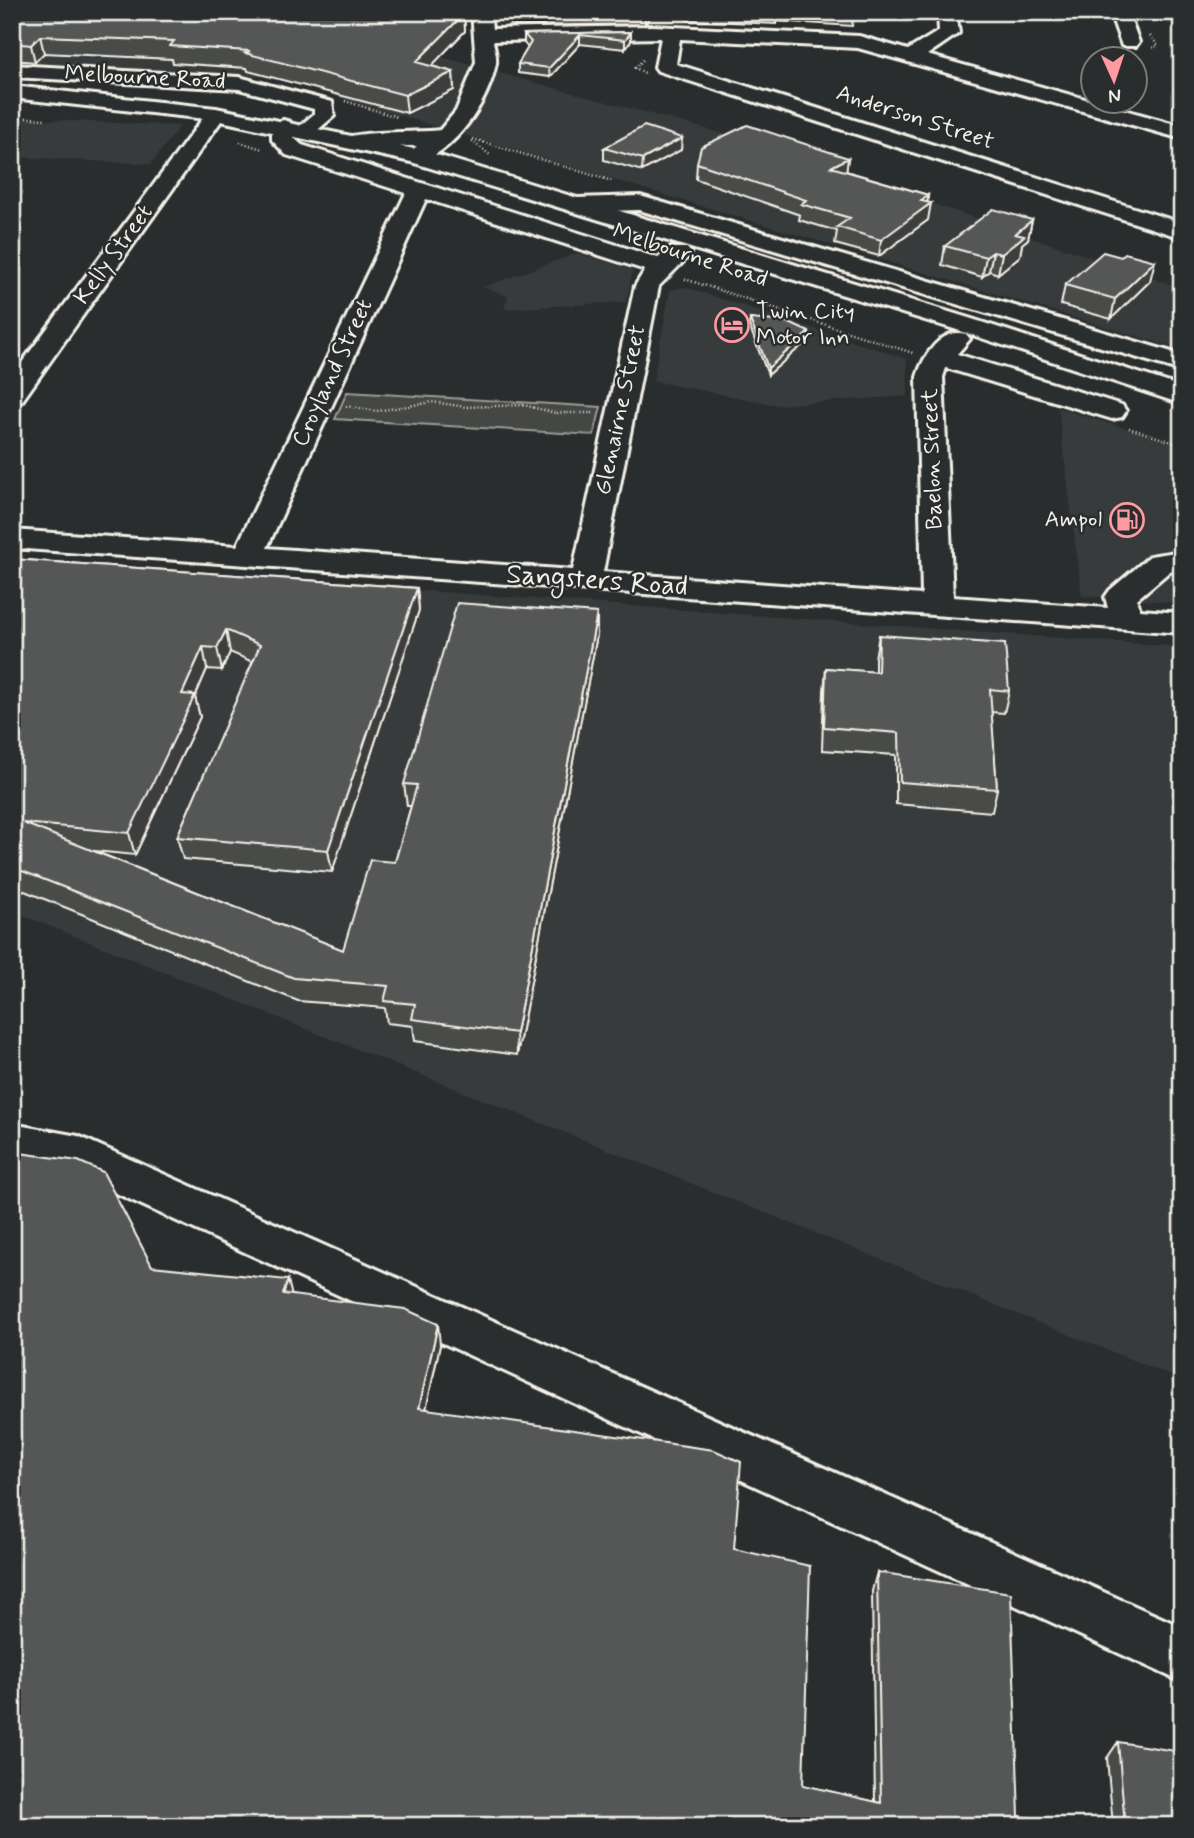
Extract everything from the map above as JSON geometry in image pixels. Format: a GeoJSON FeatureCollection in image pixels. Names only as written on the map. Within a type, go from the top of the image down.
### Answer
{"type":"FeatureCollection","features":[{"type":"Feature","properties":{"kind":"street"},"geometry":{"type":"LineString","coordinates":[[420,160],[459,141],[458,126],[485,66],[481,12]]}},
{"type":"Feature","properties":{"kind":"street"},"geometry":{"type":"LineString","coordinates":[[912,56],[949,33],[947,12]]}},
{"type":"Feature","properties":{"kind":"street"},"geometry":{"type":"LineString","coordinates":[[1119,12],[1129,42]]}},
{"type":"Feature","properties":{"kind":"street"},"geometry":{"type":"LineString","coordinates":[[484,35],[581,24],[672,33],[839,40],[912,56],[1182,133]]}},
{"type":"Feature","properties":{"kind":"street","name":"Anderson Street"},"geometry":{"type":"LineString","coordinates":[[672,33],[666,67],[1182,230]]}},
{"type":"Feature","properties":{"kind":"street","name":"Melbourne Road"},"geometry":{"type":"LineString","coordinates":[[12,71],[239,83],[317,102],[336,111],[295,128],[283,140],[294,150],[419,190],[953,340],[1182,397]]}},
{"type":"Feature","properties":{"kind":"street","name":"Melbourne Road"},"geometry":{"type":"LineString","coordinates":[[14,94],[216,114],[295,128],[420,160],[453,180],[581,211],[953,340],[1112,411]]}},
{"type":"Feature","properties":{"kind":"street","name":"Kelly Street"},"geometry":{"type":"LineString","coordinates":[[12,396],[216,114]]}},
{"type":"Feature","properties":{"kind":"street"},"geometry":{"type":"LineString","coordinates":[[358,143],[428,139],[458,126]]}},
{"type":"Feature","properties":{"kind":"street","name":"Croyland Street"},"geometry":{"type":"LineString","coordinates":[[248,556],[419,190]]}},
{"type":"Feature","properties":{"kind":"street","name":"Melbourne Road"},"geometry":{"type":"LineString","coordinates":[[581,211],[640,202],[1182,363]]}},
{"type":"Feature","properties":{"kind":"street","name":"Melbourne Road"},"geometry":{"type":"LineString","coordinates":[[581,211],[671,260]]}},
{"type":"Feature","properties":{"kind":"street","name":"Glenairne Street"},"geometry":{"type":"LineString","coordinates":[[586,580],[647,286],[671,260]]}},
{"type":"Feature","properties":{"kind":"street"},"geometry":{"type":"LineString","coordinates":[[1060,355],[1082,334]]}},
{"type":"Feature","properties":{"kind":"street","name":"Melbourne Road"},"geometry":{"type":"LineString","coordinates":[[953,340],[1060,355],[1182,397]]}},
{"type":"Feature","properties":{"kind":"street","name":"Baelon Street"},"geometry":{"type":"LineString","coordinates":[[938,605],[930,381],[953,340]]}},
{"type":"Feature","properties":{"kind":"street","name":"Sangsters Road"},"geometry":{"type":"LineString","coordinates":[[12,539],[1182,623]]}},
{"type":"Feature","properties":{"kind":"street"},"geometry":{"type":"LineString","coordinates":[[1126,618],[1121,597],[1161,563],[1182,560]]}},
{"type":"Feature","properties":{"kind":"street"},"geometry":{"type":"LineString","coordinates":[[12,1142],[63,1149],[1182,1655]]}},
{"type":"Feature","properties":{"kind":"path"},"geometry":{"type":"LineString","coordinates":[[319,404],[370,411],[432,402],[466,407],[524,405],[555,412],[602,413]]}},
{"type":"Feature","properties":{"kind":"shaded area"},"geometry":{"type":"Polygon","coordinates":[[[85,12],[276,12],[732,136],[1182,288],[1182,350],[271,77],[33,65],[85,12]]]}},
{"type":"Feature","properties":{"kind":"shaded area"},"geometry":{"type":"Polygon","coordinates":[[[12,118],[180,126],[151,164],[12,157],[12,118]]]}},
{"type":"Feature","properties":{"kind":"shaded area"},"geometry":{"type":"Polygon","coordinates":[[[578,253],[633,270],[626,302],[504,309],[508,296],[483,287],[578,253]]]}},
{"type":"Feature","properties":{"kind":"shaded area","name":"Twin City Motor Inn"},"geometry":{"type":"Polygon","coordinates":[[[685,287],[907,359],[908,396],[777,405],[653,381],[670,290],[685,287]]]}},
{"type":"Feature","properties":{"kind":"shaded area"},"geometry":{"type":"Polygon","coordinates":[[[347,392],[601,407],[594,435],[335,419],[347,392]]]}},
{"type":"Feature","properties":{"kind":"shaded area","name":"Ampol"},"geometry":{"type":"Polygon","coordinates":[[[1058,408],[1182,445],[1182,603],[1082,596],[1058,408]]]}},
{"type":"Feature","properties":{"kind":"shaded area"},"geometry":{"type":"Polygon","coordinates":[[[12,560],[1182,647],[1182,1380],[12,911],[12,560]]]}},
{"type":"Feature","properties":{"kind":"building"},"geometry":{"type":"Polygon","coordinates":[[[13,12],[464,14],[416,62],[453,72],[405,95],[245,53],[250,51],[170,46],[174,41],[40,36],[31,45],[12,43],[13,12]]]}},
{"type":"Feature","properties":{"kind":"building"},"geometry":{"type":"Polygon","coordinates":[[[510,12],[648,12],[645,16],[510,19],[510,12]]]}},
{"type":"Feature","properties":{"kind":"building"},"geometry":{"type":"Polygon","coordinates":[[[854,12],[852,20],[777,14],[777,18],[687,14],[854,12]]]}},
{"type":"Feature","properties":{"kind":"building"},"geometry":{"type":"Polygon","coordinates":[[[631,32],[625,40],[580,35],[549,68],[518,64],[531,42],[524,34],[631,32]]]}},
{"type":"Feature","properties":{"kind":"building"},"geometry":{"type":"Polygon","coordinates":[[[747,125],[848,158],[831,167],[928,195],[921,201],[931,203],[881,240],[837,227],[850,218],[801,204],[806,200],[697,163],[701,147],[747,125]]]}},
{"type":"Feature","properties":{"kind":"building"},"geometry":{"type":"Polygon","coordinates":[[[644,126],[682,138],[643,159],[604,148],[644,126]]]}},
{"type":"Feature","properties":{"kind":"building"},"geometry":{"type":"Polygon","coordinates":[[[993,209],[1032,220],[1015,234],[1024,236],[1002,254],[993,252],[986,257],[945,246],[993,209]]]}},
{"type":"Feature","properties":{"kind":"building"},"geometry":{"type":"Polygon","coordinates":[[[1103,252],[1121,257],[1125,253],[1155,261],[1115,299],[1065,285],[1103,252]]]}},
{"type":"Feature","properties":{"kind":"building"},"geometry":{"type":"Polygon","coordinates":[[[750,319],[787,322],[809,332],[768,368],[750,319]]]}},
{"type":"Feature","properties":{"kind":"building"},"geometry":{"type":"Polygon","coordinates":[[[12,559],[417,588],[328,850],[177,837],[260,645],[226,630],[217,648],[203,647],[182,694],[195,695],[129,833],[23,823],[343,950],[370,860],[395,862],[417,785],[404,784],[457,603],[597,613],[516,1033],[412,1019],[415,1004],[384,1001],[388,986],[294,978],[12,867],[12,559]]]}},
{"type":"Feature","properties":{"kind":"building"},"geometry":{"type":"Polygon","coordinates":[[[879,635],[1005,644],[1009,691],[990,689],[997,789],[900,782],[899,733],[824,727],[826,668],[878,672],[879,635]]]}},
{"type":"Feature","properties":{"kind":"building"},"geometry":{"type":"Polygon","coordinates":[[[12,1152],[78,1161],[103,1172],[152,1266],[288,1280],[283,1294],[405,1309],[438,1324],[419,1408],[714,1450],[741,1462],[734,1549],[810,1566],[803,1785],[881,1803],[877,1572],[1011,1593],[1019,1816],[1087,1826],[12,1826],[12,1152]]]}},
{"type":"Feature","properties":{"kind":"building"},"geometry":{"type":"Polygon","coordinates":[[[1118,1742],[1182,1752],[1182,1826],[1125,1826],[1118,1742]]]}},
{"type":"Feature","properties":{"kind":"place","name":"Twin City Motor Inn"},"geometry":{"type":"Point","coordinates":[732,325]}},
{"type":"Feature","properties":{"kind":"place","name":"Ampol"},"geometry":{"type":"Point","coordinates":[1127,520]}}]}
